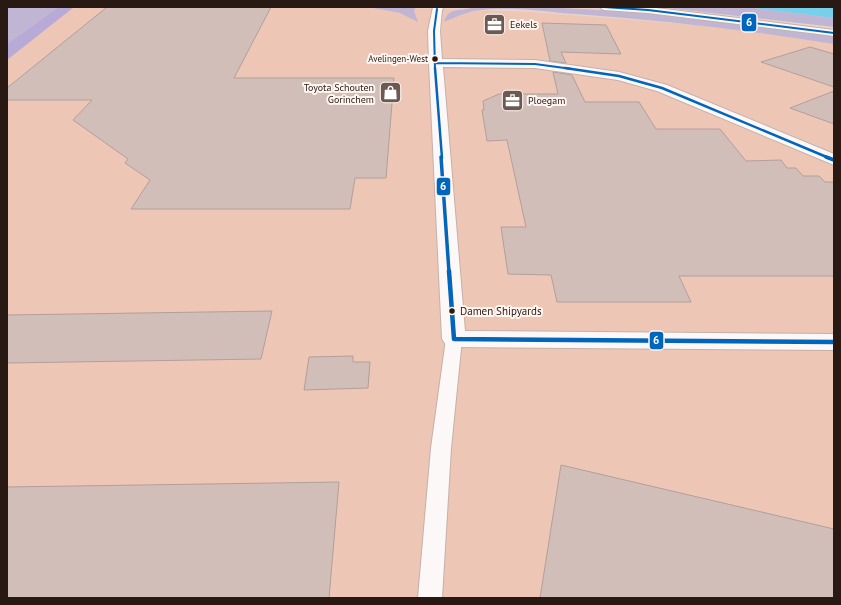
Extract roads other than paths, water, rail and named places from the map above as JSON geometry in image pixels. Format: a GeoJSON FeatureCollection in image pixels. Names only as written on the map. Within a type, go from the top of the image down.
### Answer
{"type":"FeatureCollection","features":[{"type":"Feature","properties":{"kind":"street"},"geometry":{"type":"LineString","coordinates":[[604,7],[671,13],[834,32]]}},
{"type":"Feature","properties":{"kind":"street"},"geometry":{"type":"LineString","coordinates":[[438,8],[434,30],[435,64],[454,339],[834,342]]}},
{"type":"Feature","properties":{"kind":"street"},"geometry":{"type":"LineString","coordinates":[[435,64],[535,64],[619,76],[662,88],[834,160]]}},
{"type":"Feature","properties":{"kind":"lane"},"geometry":{"type":"LineString","coordinates":[[430,598],[441,448],[454,339]]}},
{"type":"Feature","properties":{"kind":"water"},"geometry":{"type":"Polygon","coordinates":[[[747,7],[834,7],[834,18],[747,7]]]}},
{"type":"Feature","properties":{"kind":"place","name":"Eekels"},"geometry":{"type":"Point","coordinates":[494,24]}},
{"type":"Feature","properties":{"kind":"place","name":"Avelingen-West"},"geometry":{"type":"Point","coordinates":[435,59]}},
{"type":"Feature","properties":{"kind":"place","name":"Toyota Schouten Gorinchem"},"geometry":{"type":"Point","coordinates":[390,93]}},
{"type":"Feature","properties":{"kind":"place","name":"Ploegam"},"geometry":{"type":"Point","coordinates":[512,100]}},
{"type":"Feature","properties":{"kind":"place","name":"Damen Shipyards"},"geometry":{"type":"Point","coordinates":[452,311]}}]}
